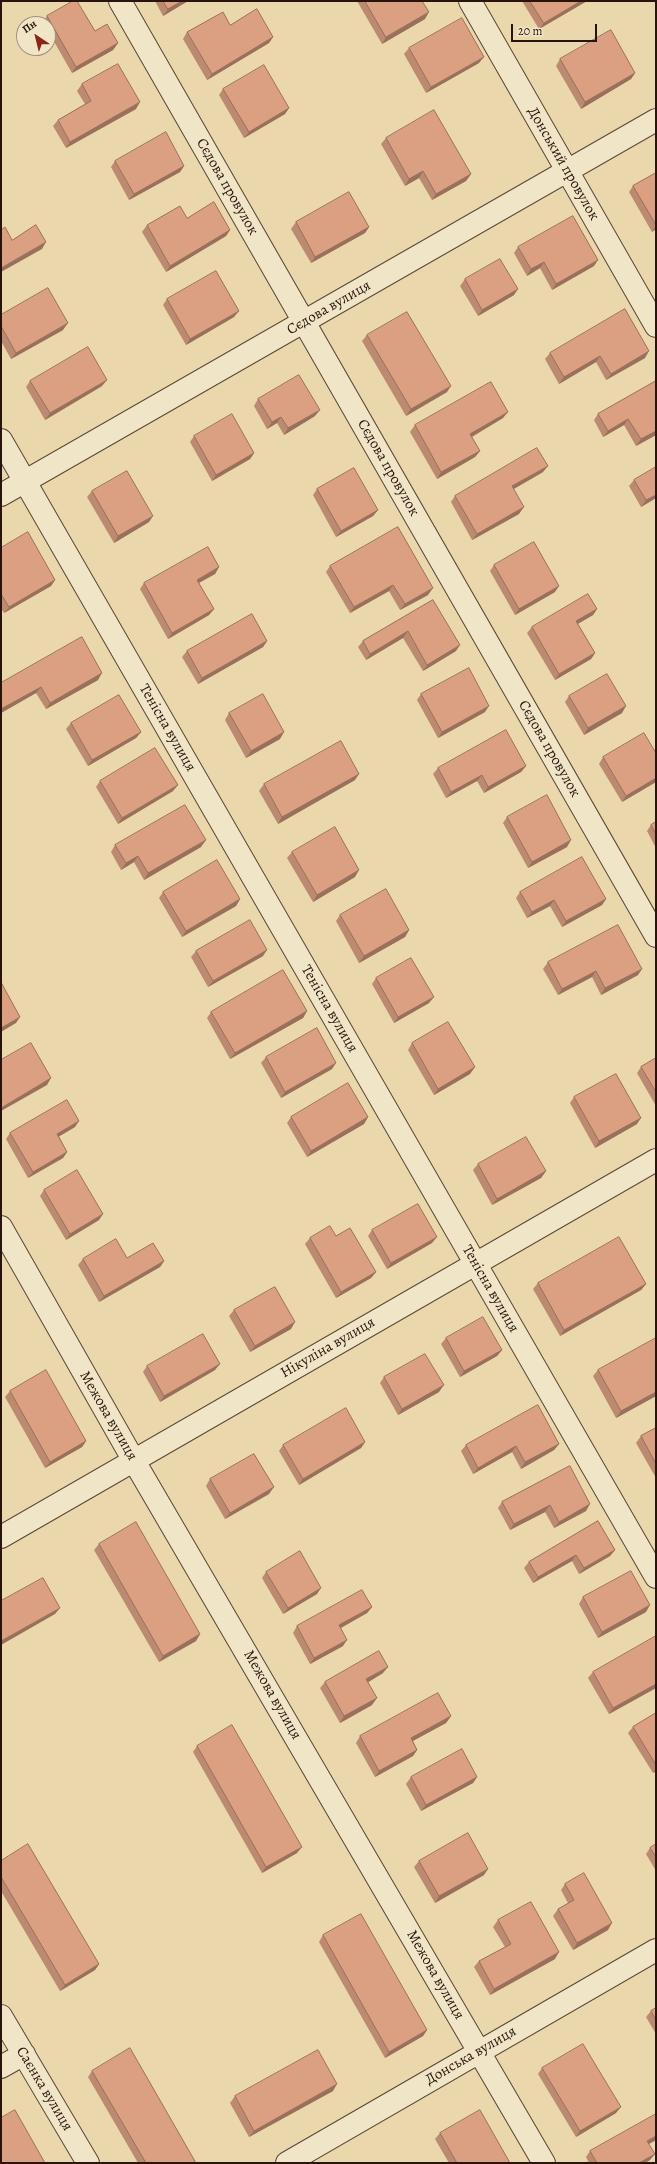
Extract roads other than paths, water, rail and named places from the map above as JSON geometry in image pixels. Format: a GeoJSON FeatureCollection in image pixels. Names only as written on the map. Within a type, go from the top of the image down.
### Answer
{"type":"FeatureCollection","features":[{"type":"Feature","properties":{"kind":"street","name":"Сєдова провулок"},"geometry":{"type":"LineString","coordinates":[[120,1],[656,936]]}},
{"type":"Feature","properties":{"kind":"street","name":"Донський провулок"},"geometry":{"type":"LineString","coordinates":[[470,1],[656,326]]}},
{"type":"Feature","properties":{"kind":"street","name":"Сєдова вулиця"},"geometry":{"type":"LineString","coordinates":[[1,495],[656,120]]}},
{"type":"Feature","properties":{"kind":"street","name":"Тенісна вулиця"},"geometry":{"type":"LineString","coordinates":[[1,440],[656,1577]]}},
{"type":"Feature","properties":{"kind":"street","name":"Нікуліна вулиця"},"geometry":{"type":"LineString","coordinates":[[1,1537],[656,1160]]}},
{"type":"Feature","properties":{"kind":"street","name":"Межова вулиця"},"geometry":{"type":"LineString","coordinates":[[1,1227],[134,1461],[544,2163]]}},
{"type":"Feature","properties":{"kind":"street","name":"Донська вулиця"},"geometry":{"type":"LineString","coordinates":[[287,2163],[656,1950]]}},
{"type":"Feature","properties":{"kind":"street","name":"Саєнка вулиця"},"geometry":{"type":"LineString","coordinates":[[1,2016],[88,2163]]}},
{"type":"Feature","properties":{"kind":"street"},"geometry":{"type":"LineString","coordinates":[[1,2067],[24,2054]]}}]}
